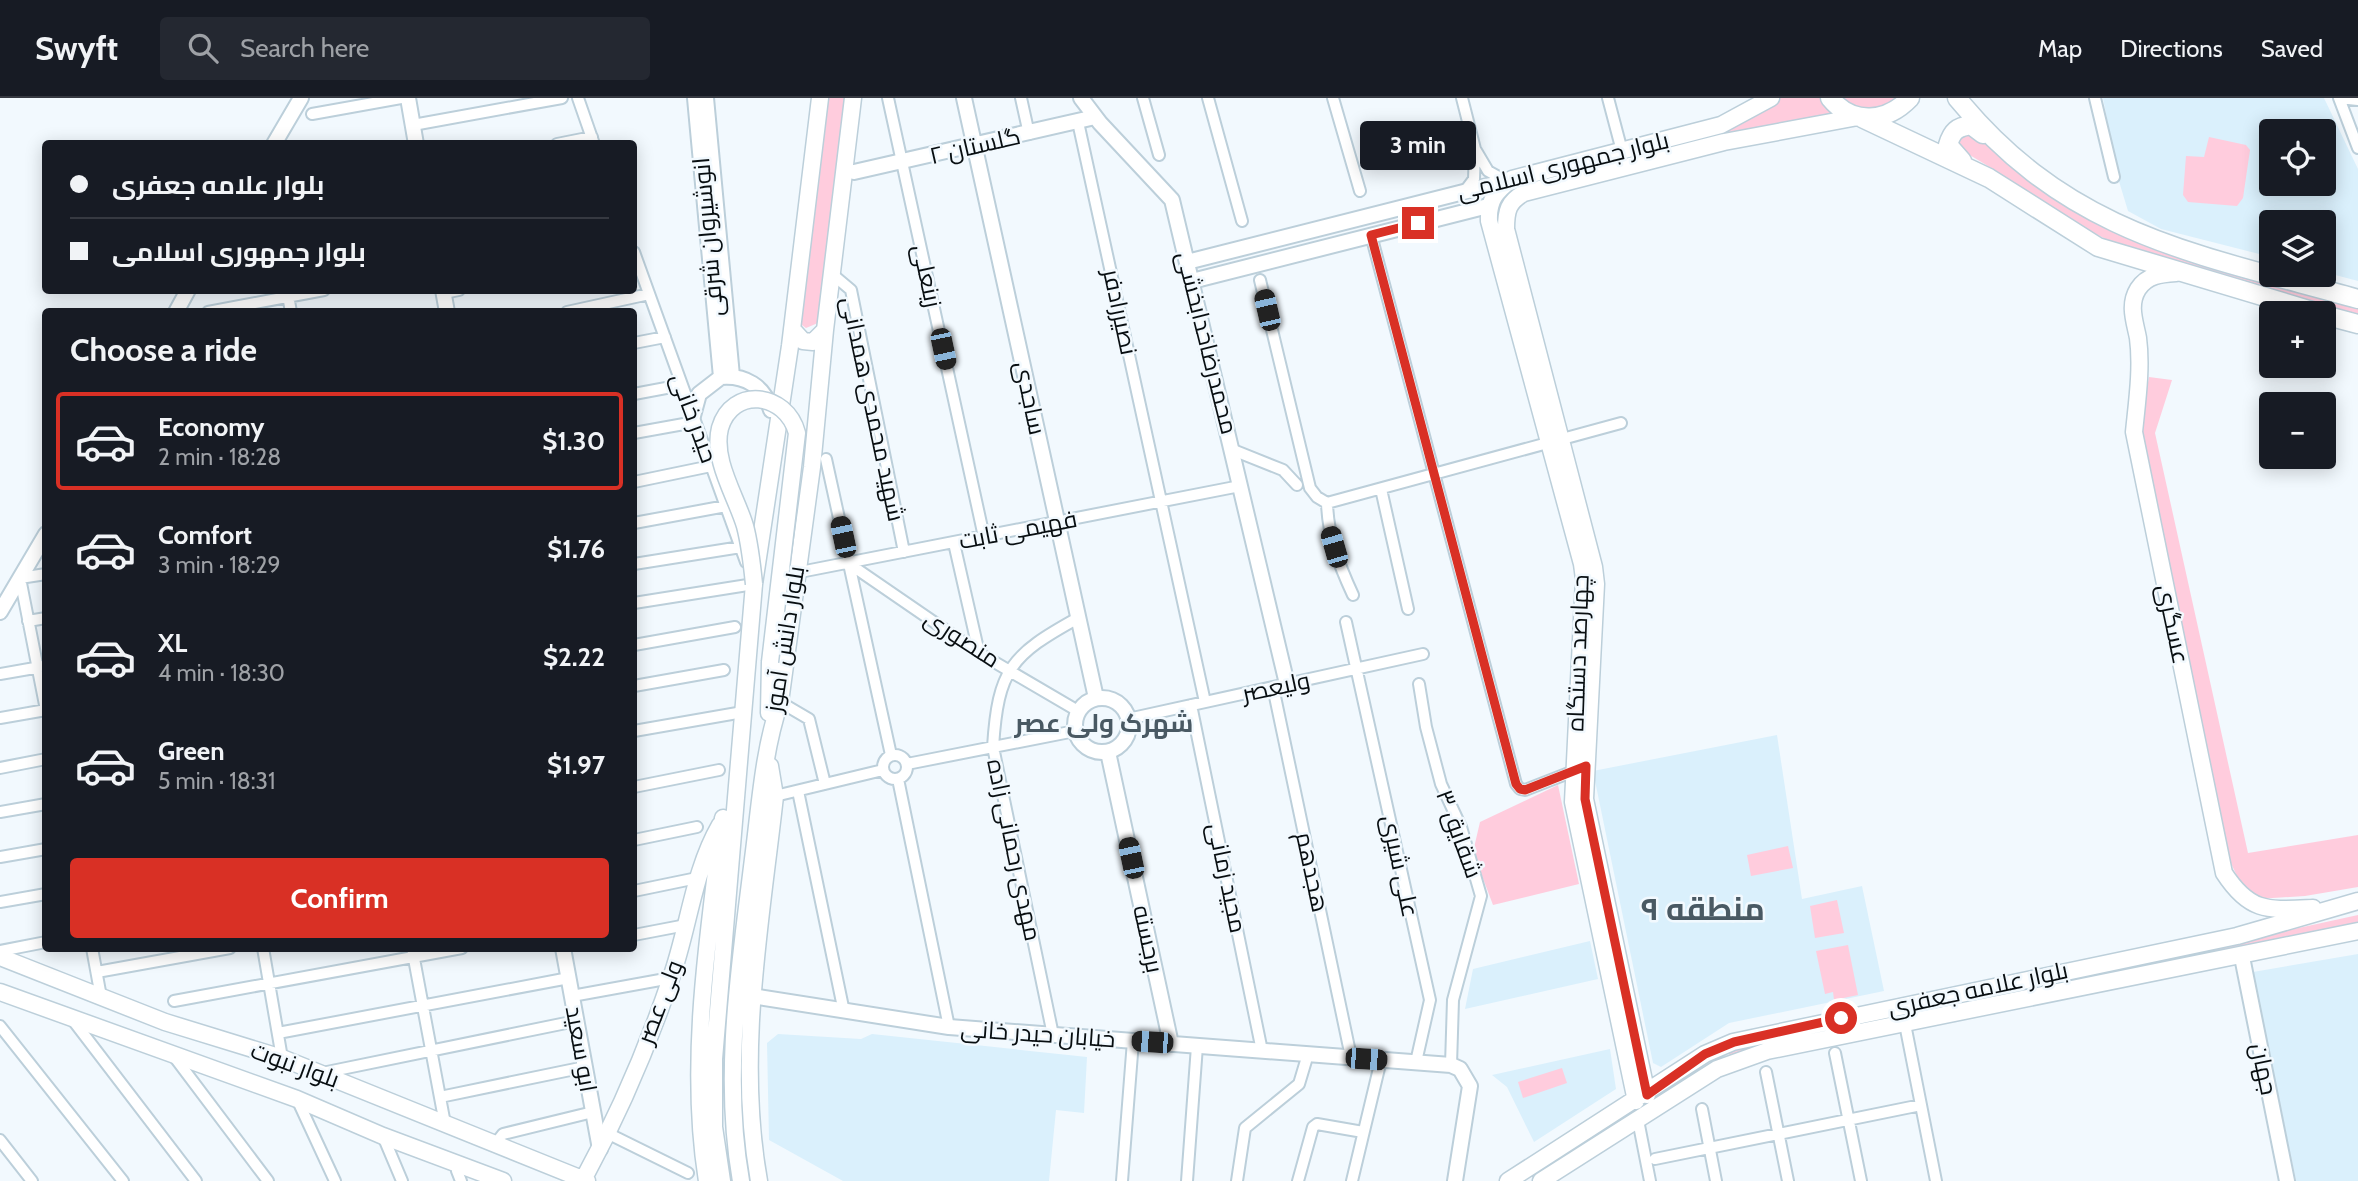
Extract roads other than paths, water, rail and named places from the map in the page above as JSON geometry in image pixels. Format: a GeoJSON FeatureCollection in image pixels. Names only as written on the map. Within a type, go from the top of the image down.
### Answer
{"type":"FeatureCollection","features":[{"type":"Feature","properties":{"kind":"main road","name":"بلوار دانش آموز"},"geometry":{"type":"LineString","coordinates":[[722,1181],[714,1127],[714,1059],[754,584],[792,329],[820,98]]}},
{"type":"Feature","properties":{"kind":"main road","name":"بلوار دانش آموز"},"geometry":{"type":"LineString","coordinates":[[741,1181],[733,1123],[732,1058],[742,948],[768,744],[780,702],[795,573],[812,467],[825,330],[853,98]]}},
{"type":"Feature","properties":{"kind":"main road","name":"بلوار جمهوری اسلامی"},"geometry":{"type":"LineString","coordinates":[[1509,180],[1721,125],[1747,105],[1771,98]]}},
{"type":"Feature","properties":{"kind":"main road"},"geometry":{"type":"LineString","coordinates":[[1830,98],[1846,112],[1973,169]]}},
{"type":"Feature","properties":{"kind":"main road"},"geometry":{"type":"LineString","coordinates":[[1860,117],[1889,114],[1910,98]]}},
{"type":"Feature","properties":{"kind":"main road"},"geometry":{"type":"LineString","coordinates":[[1956,98],[1994,142]]}},
{"type":"Feature","properties":{"kind":"main road","name":"بلوار جمهوری اسلامی"},"geometry":{"type":"LineString","coordinates":[[1512,200],[1524,193],[1724,142],[1860,117]]}},
{"type":"Feature","properties":{"kind":"main road"},"geometry":{"type":"LineString","coordinates":[[2276,301],[2176,273],[2098,247],[1956,156],[1948,145],[1955,130],[1971,125],[2050,188],[2092,214],[2137,234],[2184,251],[2358,299]]}},
{"type":"Feature","properties":{"kind":"main road"},"geometry":{"type":"LineString","coordinates":[[1488,206],[1497,191],[1509,180]]}},
{"type":"Feature","properties":{"kind":"main road","name":"چهارصد دستگاه"},"geometry":{"type":"LineString","coordinates":[[1512,200],[1506,213],[1506,229],[1584,579],[1579,800],[1641,1098]]}},
{"type":"Feature","properties":{"kind":"main road","name":"چهارصد دستگاه"},"geometry":{"type":"LineString","coordinates":[[1488,206],[1489,221],[1555,442]]}},
{"type":"Feature","properties":{"kind":"main road","name":"عسگری"},"geometry":{"type":"LineString","coordinates":[[2176,273],[2149,278],[2135,294],[2132,309],[2138,341],[2138,387],[2134,432],[2224,873],[2239,896],[2274,909],[2340,906]]}},
{"type":"Feature","properties":{"kind":"main road"},"geometry":{"type":"LineString","coordinates":[[2336,318],[2358,324]]}},
{"type":"Feature","properties":{"kind":"main road"},"geometry":{"type":"LineString","coordinates":[[792,329],[803,341],[813,342],[825,330]]}},
{"type":"Feature","properties":{"kind":"main road"},"geometry":{"type":"LineString","coordinates":[[754,584],[745,527],[725,471],[719,439],[720,429],[731,411],[742,403],[761,399],[774,401],[785,409],[797,433],[770,662],[768,744],[775,796],[752,996],[750,1103],[759,1181]]}},
{"type":"Feature","properties":{"kind":"main road"},"geometry":{"type":"LineString","coordinates":[[707,1181],[699,1124],[698,1071],[723,820],[733,763],[740,752]]}},
{"type":"Feature","properties":{"kind":"main road","name":"ولی عصر"},"geometry":{"type":"LineString","coordinates":[[585,1180],[671,978],[697,878],[708,846],[723,820]]}},
{"type":"Feature","properties":{"kind":"main road","name":"بلوار علامه جعفری"},"geometry":{"type":"LineString","coordinates":[[1508,1181],[1641,1098],[1705,1054],[1734,1042],[2236,936],[2358,901]]}},
{"type":"Feature","properties":{"kind":"main road","name":"بلوار علامه جعفری"},"geometry":{"type":"LineString","coordinates":[[1544,1180],[1710,1073],[1736,1060],[1767,1051],[2242,957],[2358,930]]}},
{"type":"Feature","properties":{"kind":"main road","name":"بلوار نبوت"},"geometry":{"type":"LineString","coordinates":[[0,957],[207,1037],[282,1058],[585,1180]]}},
{"type":"Feature","properties":{"kind":"main road","name":"بلوار نبوت"},"geometry":{"type":"LineString","coordinates":[[0,992],[172,1052],[503,1181]]}},
{"type":"Feature","properties":{"kind":"main road"},"geometry":{"type":"LineString","coordinates":[[196,1063],[191,1055],[192,1045],[198,1038],[207,1037]]}},
{"type":"Feature","properties":{"kind":"street"},"geometry":{"type":"LineString","coordinates":[[276,140],[301,98]]}},
{"type":"Feature","properties":{"kind":"street"},"geometry":{"type":"LineString","coordinates":[[312,114],[401,98]]}},
{"type":"Feature","properties":{"kind":"street"},"geometry":{"type":"LineString","coordinates":[[408,98],[415,140]]}},
{"type":"Feature","properties":{"kind":"street"},"geometry":{"type":"LineString","coordinates":[[413,125],[562,98]]}},
{"type":"Feature","properties":{"kind":"street"},"geometry":{"type":"LineString","coordinates":[[578,98],[593,140]]}},
{"type":"Feature","properties":{"kind":"street","name":"زینعلی"},"geometry":{"type":"LineString","coordinates":[[888,98],[984,537]]}},
{"type":"Feature","properties":{"kind":"street","name":"ساجدی"},"geometry":{"type":"LineString","coordinates":[[964,98],[1096,698]]}},
{"type":"Feature","properties":{"kind":"street"},"geometry":{"type":"LineString","coordinates":[[1021,98],[1029,134]]}},
{"type":"Feature","properties":{"kind":"street"},"geometry":{"type":"LineString","coordinates":[[1082,98],[1095,117]]}},
{"type":"Feature","properties":{"kind":"street"},"geometry":{"type":"LineString","coordinates":[[1143,98],[1159,155]]}},
{"type":"Feature","properties":{"kind":"street"},"geometry":{"type":"LineString","coordinates":[[1208,98],[1242,221]]}},
{"type":"Feature","properties":{"kind":"street"},"geometry":{"type":"LineString","coordinates":[[1334,98],[1360,191]]}},
{"type":"Feature","properties":{"kind":"street"},"geometry":{"type":"LineString","coordinates":[[1462,98],[1475,149],[1474,179],[1465,191]]}},
{"type":"Feature","properties":{"kind":"street"},"geometry":{"type":"LineString","coordinates":[[1608,98],[1622,151]]}},
{"type":"Feature","properties":{"kind":"street"},"geometry":{"type":"LineString","coordinates":[[2095,98],[2114,177]]}},
{"type":"Feature","properties":{"kind":"street"},"geometry":{"type":"LineString","coordinates":[[2357,145],[2339,98],[2358,100]]}},
{"type":"Feature","properties":{"kind":"street","name":"انوشیروان شرقی"},"geometry":{"type":"LineString","coordinates":[[701,104],[726,377]]}},
{"type":"Feature","properties":{"kind":"street","name":"گلستان ۲"},"geometry":{"type":"LineString","coordinates":[[854,172],[974,147],[1095,117]]}},
{"type":"Feature","properties":{"kind":"street","name":"محمدرضاخدابخشی"},"geometry":{"type":"LineString","coordinates":[[1095,117],[1172,200],[1233,450],[1280,686]]}},
{"type":"Feature","properties":{"kind":"street","name":"نصیررادفر"},"geometry":{"type":"LineString","coordinates":[[1078,122],[1205,702]]}},
{"type":"Feature","properties":{"kind":"street"},"geometry":{"type":"LineString","coordinates":[[1475,149],[1488,171],[1509,180]]}},
{"type":"Feature","properties":{"kind":"street","name":"بلوار جمهوری اسلامی"},"geometry":{"type":"LineString","coordinates":[[1187,262],[1509,180]]}},
{"type":"Feature","properties":{"kind":"street","name":"بلوار جمهوری اسلامی"},"geometry":{"type":"LineString","coordinates":[[1192,281],[1488,206]]}},
{"type":"Feature","properties":{"kind":"street"},"geometry":{"type":"LineString","coordinates":[[1371,235],[1516,784],[1525,790],[1579,768]]}},
{"type":"Feature","properties":{"kind":"street","name":"حیدر خانی"},"geometry":{"type":"LineString","coordinates":[[637,263],[754,584]]}},
{"type":"Feature","properties":{"kind":"street","name":"شهید محمدی همدانی"},"geometry":{"type":"LineString","coordinates":[[832,274],[851,290],[904,552]]}},
{"type":"Feature","properties":{"kind":"street"},"geometry":{"type":"LineString","coordinates":[[1260,280],[1310,488],[1317,497],[1327,503],[1621,423]]}},
{"type":"Feature","properties":{"kind":"street"},"geometry":{"type":"LineString","coordinates":[[226,308],[288,294]]}},
{"type":"Feature","properties":{"kind":"street"},"geometry":{"type":"LineString","coordinates":[[585,308],[649,294]]}},
{"type":"Feature","properties":{"kind":"street"},"geometry":{"type":"LineString","coordinates":[[637,342],[665,337]]}},
{"type":"Feature","properties":{"kind":"street"},"geometry":{"type":"LineString","coordinates":[[637,432],[694,419],[699,394],[726,377],[755,384],[764,393],[776,432]]}},
{"type":"Feature","properties":{"kind":"street"},"geometry":{"type":"LineString","coordinates":[[637,393],[682,385]]}},
{"type":"Feature","properties":{"kind":"street"},"geometry":{"type":"LineString","coordinates":[[1233,450],[1283,470],[1297,485]]}},
{"type":"Feature","properties":{"kind":"street"},"geometry":{"type":"LineString","coordinates":[[826,459],[891,755]]}},
{"type":"Feature","properties":{"kind":"street"},"geometry":{"type":"LineString","coordinates":[[637,481],[711,466]]}},
{"type":"Feature","properties":{"kind":"street","name":"فهیمی ثابت"},"geometry":{"type":"LineString","coordinates":[[795,573],[1240,486]]}},
{"type":"Feature","properties":{"kind":"street"},"geometry":{"type":"LineString","coordinates":[[1381,489],[1408,609]]}},
{"type":"Feature","properties":{"kind":"street"},"geometry":{"type":"LineString","coordinates":[[1327,503],[1328,527],[1339,566],[1353,595]]}},
{"type":"Feature","properties":{"kind":"street"},"geometry":{"type":"LineString","coordinates":[[637,522],[726,506]]}},
{"type":"Feature","properties":{"kind":"street"},"geometry":{"type":"LineString","coordinates":[[0,612],[42,541]]}},
{"type":"Feature","properties":{"kind":"street"},"geometry":{"type":"LineString","coordinates":[[954,543],[979,653]]}},
{"type":"Feature","properties":{"kind":"street"},"geometry":{"type":"LineString","coordinates":[[637,564],[741,547]]}},
{"type":"Feature","properties":{"kind":"street","name":"منصوری"},"geometry":{"type":"LineString","coordinates":[[848,563],[979,653],[1009,668],[1078,711]]}},
{"type":"Feature","properties":{"kind":"street"},"geometry":{"type":"LineString","coordinates":[[20,578],[42,575]]}},
{"type":"Feature","properties":{"kind":"street"},"geometry":{"type":"LineString","coordinates":[[0,674],[41,667],[20,578]]}},
{"type":"Feature","properties":{"kind":"street"},"geometry":{"type":"LineString","coordinates":[[637,603],[754,584]]}},
{"type":"Feature","properties":{"kind":"street","name":"مهدی رحمانی زاده"},"geometry":{"type":"LineString","coordinates":[[1054,1035],[993,747],[996,703],[1009,668],[1037,641],[1079,618]]}},
{"type":"Feature","properties":{"kind":"street"},"geometry":{"type":"LineString","coordinates":[[28,621],[42,619]]}},
{"type":"Feature","properties":{"kind":"street","name":"علی شیری"},"geometry":{"type":"LineString","coordinates":[[1346,622],[1430,1000],[1416,1062]]}},
{"type":"Feature","properties":{"kind":"street"},"geometry":{"type":"LineString","coordinates":[[637,644],[735,627]]}},
{"type":"Feature","properties":{"kind":"street","name":"ولیعصر"},"geometry":{"type":"LineString","coordinates":[[1128,719],[1423,654]]}},
{"type":"Feature","properties":{"kind":"street"},"geometry":{"type":"LineString","coordinates":[[637,685],[724,670]]}},
{"type":"Feature","properties":{"kind":"street","name":"شقایق ۳"},"geometry":{"type":"LineString","coordinates":[[1419,684],[1426,727],[1441,784],[1461,827],[1481,897],[1453,1000],[1451,1065]]}},
{"type":"Feature","properties":{"kind":"street","name":"هجدهم"},"geometry":{"type":"LineString","coordinates":[[1280,686],[1351,1057]]}},
{"type":"Feature","properties":{"kind":"street"},"geometry":{"type":"LineString","coordinates":[[1096,698],[1120,704],[1128,719],[1127,736],[1122,743],[1108,752],[1083,746],[1075,731],[1078,711],[1096,698]]}},
{"type":"Feature","properties":{"kind":"street"},"geometry":{"type":"LineString","coordinates":[[780,702],[809,719],[825,784]]}},
{"type":"Feature","properties":{"kind":"street","name":"مجید زمانی"},"geometry":{"type":"LineString","coordinates":[[1191,705],[1262,1051]]}},
{"type":"Feature","properties":{"kind":"street"},"geometry":{"type":"LineString","coordinates":[[0,718],[42,711]]}},
{"type":"Feature","properties":{"kind":"street"},"geometry":{"type":"LineString","coordinates":[[637,730],[743,712]]}},
{"type":"Feature","properties":{"kind":"street"},"geometry":{"type":"LineString","coordinates":[[906,764],[1075,731]]}},
{"type":"Feature","properties":{"kind":"street","name":"برجسته"},"geometry":{"type":"LineString","coordinates":[[1108,752],[1171,1044]]}},
{"type":"Feature","properties":{"kind":"street"},"geometry":{"type":"LineString","coordinates":[[891,755],[901,757],[906,764],[905,774],[898,779],[888,778],[883,770],[884,761],[891,755]]}},
{"type":"Feature","properties":{"kind":"street"},"geometry":{"type":"LineString","coordinates":[[0,768],[42,760]]}},
{"type":"Feature","properties":{"kind":"street"},"geometry":{"type":"LineString","coordinates":[[637,786],[719,770]]}},
{"type":"Feature","properties":{"kind":"street"},"geometry":{"type":"LineString","coordinates":[[775,796],[883,770]]}},
{"type":"Feature","properties":{"kind":"street"},"geometry":{"type":"LineString","coordinates":[[898,779],[949,1027]]}},
{"type":"Feature","properties":{"kind":"street"},"geometry":{"type":"LineString","coordinates":[[798,791],[844,1012]]}},
{"type":"Feature","properties":{"kind":"street"},"geometry":{"type":"LineString","coordinates":[[0,812],[42,805]]}},
{"type":"Feature","properties":{"kind":"street"},"geometry":{"type":"LineString","coordinates":[[637,839],[697,827]]}},
{"type":"Feature","properties":{"kind":"street"},"geometry":{"type":"LineString","coordinates":[[0,857],[42,850]]}},
{"type":"Feature","properties":{"kind":"street"},"geometry":{"type":"LineString","coordinates":[[637,890],[697,878]]}},
{"type":"Feature","properties":{"kind":"street"},"geometry":{"type":"LineString","coordinates":[[0,902],[42,895]]}},
{"type":"Feature","properties":{"kind":"street"},"geometry":{"type":"LineString","coordinates":[[637,934],[686,925]]}},
{"type":"Feature","properties":{"kind":"street"},"geometry":{"type":"LineString","coordinates":[[0,951],[42,943]]}},
{"type":"Feature","properties":{"kind":"street"},"geometry":{"type":"LineString","coordinates":[[93,952],[102,997]]}},
{"type":"Feature","properties":{"kind":"street"},"geometry":{"type":"LineString","coordinates":[[96,972],[208,952]]}},
{"type":"Feature","properties":{"kind":"street"},"geometry":{"type":"LineString","coordinates":[[264,952],[282,1058]]}},
{"type":"Feature","properties":{"kind":"street","name":"ابو سعید"},"geometry":{"type":"LineString","coordinates":[[564,952],[600,1149]]}},
{"type":"Feature","properties":{"kind":"street"},"geometry":{"type":"LineString","coordinates":[[174,1001],[413,953],[445,1124]]}},
{"type":"Feature","properties":{"kind":"street","name":"جهان"},"geometry":{"type":"LineString","coordinates":[[2242,957],[2287,1181]]}},
{"type":"Feature","properties":{"kind":"street"},"geometry":{"type":"LineString","coordinates":[[278,1033],[569,978]]}},
{"type":"Feature","properties":{"kind":"street"},"geometry":{"type":"LineString","coordinates":[[572,996],[671,978]]}},
{"type":"Feature","properties":{"kind":"street","name":"خیابان حیدر خانی"},"geometry":{"type":"LineString","coordinates":[[752,996],[949,1027],[1451,1065]]}},
{"type":"Feature","properties":{"kind":"street"},"geometry":{"type":"LineString","coordinates":[[72,1018],[196,1181]]}},
{"type":"Feature","properties":{"kind":"street"},"geometry":{"type":"LineString","coordinates":[[320,1073],[576,1021]]}},
{"type":"Feature","properties":{"kind":"street"},"geometry":{"type":"LineString","coordinates":[[1905,1024],[1936,1181]]}},
{"type":"Feature","properties":{"kind":"street"},"geometry":{"type":"LineString","coordinates":[[0,1026],[123,1181]]}},
{"type":"Feature","properties":{"kind":"street"},"geometry":{"type":"LineString","coordinates":[[1122,1181],[1133,1041]]}},
{"type":"Feature","properties":{"kind":"street"},"geometry":{"type":"LineString","coordinates":[[1187,1181],[1197,1046]]}},
{"type":"Feature","properties":{"kind":"street"},"geometry":{"type":"LineString","coordinates":[[172,1052],[268,1181]]}},
{"type":"Feature","properties":{"kind":"street"},"geometry":{"type":"LineString","coordinates":[[1835,1053],[1861,1181]]}},
{"type":"Feature","properties":{"kind":"street"},"geometry":{"type":"LineString","coordinates":[[1237,1181],[1245,1128],[1299,1084],[1308,1054]]}},
{"type":"Feature","properties":{"kind":"street"},"geometry":{"type":"LineString","coordinates":[[1352,1181],[1381,1060]]}},
{"type":"Feature","properties":{"kind":"street"},"geometry":{"type":"LineString","coordinates":[[1451,1065],[1460,1069],[1470,1086],[1455,1181]]}},
{"type":"Feature","properties":{"kind":"street"},"geometry":{"type":"LineString","coordinates":[[440,1097],[585,1067]]}},
{"type":"Feature","properties":{"kind":"street"},"geometry":{"type":"LineString","coordinates":[[1766,1072],[1788,1181]]}},
{"type":"Feature","properties":{"kind":"street"},"geometry":{"type":"LineString","coordinates":[[297,1099],[331,1179]]}},
{"type":"Feature","properties":{"kind":"street"},"geometry":{"type":"LineString","coordinates":[[1655,1159],[1921,1105]]}},
{"type":"Feature","properties":{"kind":"street"},"geometry":{"type":"LineString","coordinates":[[1702,1109],[1716,1181]]}},
{"type":"Feature","properties":{"kind":"street"},"geometry":{"type":"LineString","coordinates":[[496,1143],[503,1134],[593,1112]]}},
{"type":"Feature","properties":{"kind":"street"},"geometry":{"type":"LineString","coordinates":[[1638,1120],[1650,1181]]}},
{"type":"Feature","properties":{"kind":"street"},"geometry":{"type":"LineString","coordinates":[[1298,1181],[1313,1127],[1317,1124],[1363,1132]]}},
{"type":"Feature","properties":{"kind":"street"},"geometry":{"type":"LineString","coordinates":[[607,1133],[688,1173]]}},
{"type":"Feature","properties":{"kind":"street"},"geometry":{"type":"LineString","coordinates":[[383,1136],[402,1181]]}},
{"type":"Feature","properties":{"kind":"street"},"geometry":{"type":"LineString","coordinates":[[0,1140],[32,1181]]}},
{"type":"Feature","properties":{"kind":"district","name":"شهرک ولی عصر"},"geometry":{"type":"Point","coordinates":[1104,723]}},
{"type":"Feature","properties":{"kind":"district","name":"منطقه ۹"},"geometry":{"type":"Point","coordinates":[1703,909]}}]}
